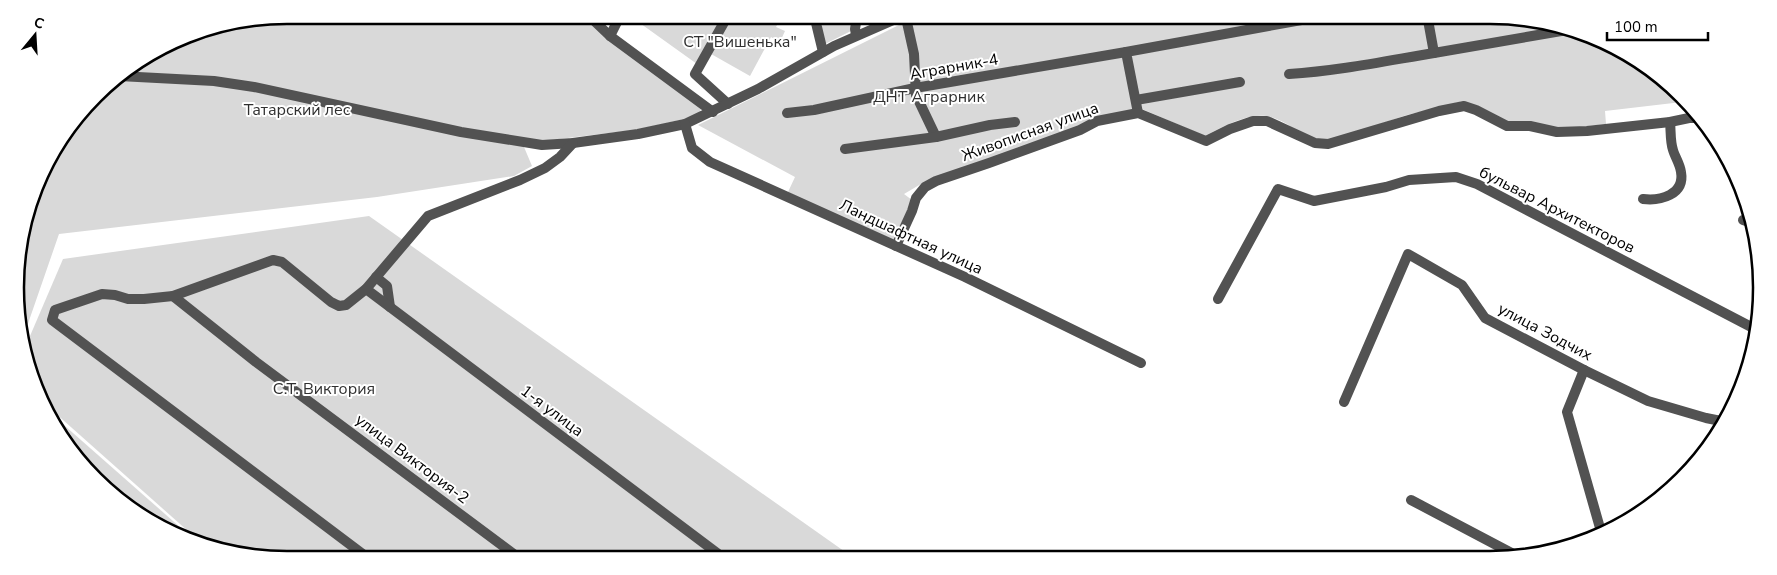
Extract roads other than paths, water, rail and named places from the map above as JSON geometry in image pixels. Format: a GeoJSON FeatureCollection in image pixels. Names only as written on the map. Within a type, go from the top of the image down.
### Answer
{"type":"FeatureCollection","features":[{"type":"Feature","properties":{"kind":"street"},"geometry":{"type":"LineString","coordinates":[[597,24],[610,36],[713,112]]}},
{"type":"Feature","properties":{"kind":"street"},"geometry":{"type":"LineString","coordinates":[[610,36],[616,24]]}},
{"type":"Feature","properties":{"kind":"street"},"geometry":{"type":"LineString","coordinates":[[722,24],[695,74],[728,104]]}},
{"type":"Feature","properties":{"kind":"street"},"geometry":{"type":"LineString","coordinates":[[816,24],[823,52]]}},
{"type":"Feature","properties":{"kind":"street"},"geometry":{"type":"LineString","coordinates":[[856,24],[856,35]]}},
{"type":"Feature","properties":{"kind":"street"},"geometry":{"type":"LineString","coordinates":[[129,76],[180,78],[230,83],[310,98],[461,132],[542,144],[573,143],[638,134],[686,124],[713,112],[856,35],[883,24]]}},
{"type":"Feature","properties":{"kind":"street"},"geometry":{"type":"LineString","coordinates":[[907,24],[914,54],[916,95],[936,137]]}},
{"type":"Feature","properties":{"kind":"street","name":"Аграрник-4"},"geometry":{"type":"LineString","coordinates":[[786,113],[814,110],[915,88],[1280,24]]}},
{"type":"Feature","properties":{"kind":"street"},"geometry":{"type":"LineString","coordinates":[[1429,24],[1434,50]]}},
{"type":"Feature","properties":{"kind":"street"},"geometry":{"type":"LineString","coordinates":[[1289,74],[1310,73],[1434,50],[1553,32]]}},
{"type":"Feature","properties":{"kind":"street"},"geometry":{"type":"LineString","coordinates":[[1126,52],[1138,113],[1206,141],[1230,129],[1253,122],[1267,121],[1315,143],[1328,144],[1439,110],[1464,106],[1507,126],[1530,126],[1557,132],[1587,132],[1670,122],[1691,117]]}},
{"type":"Feature","properties":{"kind":"street"},"geometry":{"type":"LineString","coordinates":[[1136,100],[1240,82]]}},
{"type":"Feature","properties":{"kind":"street","name":"Живописная улица"},"geometry":{"type":"LineString","coordinates":[[896,246],[916,198],[936,181],[1080,130],[1097,121],[1138,113]]}},
{"type":"Feature","properties":{"kind":"street"},"geometry":{"type":"LineString","coordinates":[[845,149],[936,137],[990,124],[1015,122]]}},
{"type":"Feature","properties":{"kind":"street"},"geometry":{"type":"LineString","coordinates":[[1643,199],[1656,200],[1673,193],[1679,186],[1681,172],[1673,149],[1670,122]]}},
{"type":"Feature","properties":{"kind":"street","name":"Ландшафтная улица"},"geometry":{"type":"LineString","coordinates":[[686,124],[692,148],[710,162],[974,281],[1141,363]]}},
{"type":"Feature","properties":{"kind":"street"},"geometry":{"type":"LineString","coordinates":[[359,551],[52,320],[55,310],[102,294],[144,300],[172,296],[273,260],[282,262],[331,302],[339,306],[346,305],[366,289],[428,216],[536,172],[560,157],[573,143]]}},
{"type":"Feature","properties":{"kind":"street","name":"бульвар Архитекторов"},"geometry":{"type":"LineString","coordinates":[[1218,298],[1278,189],[1314,201],[1386,187],[1409,180],[1456,177],[1477,184],[1750,326]]}},
{"type":"Feature","properties":{"kind":"street","name":"улица Зодчих"},"geometry":{"type":"LineString","coordinates":[[1344,402],[1408,254],[1462,285],[1485,318],[1648,401],[1717,420]]}},
{"type":"Feature","properties":{"kind":"street"},"geometry":{"type":"LineString","coordinates":[[376,277],[387,286],[390,307]]}},
{"type":"Feature","properties":{"kind":"street","name":"1-я улица"},"geometry":{"type":"LineString","coordinates":[[366,289],[714,551]]}},
{"type":"Feature","properties":{"kind":"street","name":"улица Виктория-2"},"geometry":{"type":"LineString","coordinates":[[172,296],[256,362],[510,551]]}},
{"type":"Feature","properties":{"kind":"street"},"geometry":{"type":"LineString","coordinates":[[1584,370],[1567,412],[1600,527]]}},
{"type":"Feature","properties":{"kind":"street"},"geometry":{"type":"LineString","coordinates":[[1411,500],[1507,551]]}},
{"type":"Feature","properties":{"kind":"park label","name":"СТ \"Вишенька\""},"geometry":{"type":"Point","coordinates":[740,42]}},
{"type":"Feature","properties":{"kind":"park label","name":"ДНТ Аграрник"},"geometry":{"type":"Point","coordinates":[929,97]}},
{"type":"Feature","properties":{"kind":"park label","name":"Татарский лес"},"geometry":{"type":"Point","coordinates":[297,110]}},
{"type":"Feature","properties":{"kind":"park label","name":"С.Т. Виктория"},"geometry":{"type":"Point","coordinates":[324,389]}}]}
